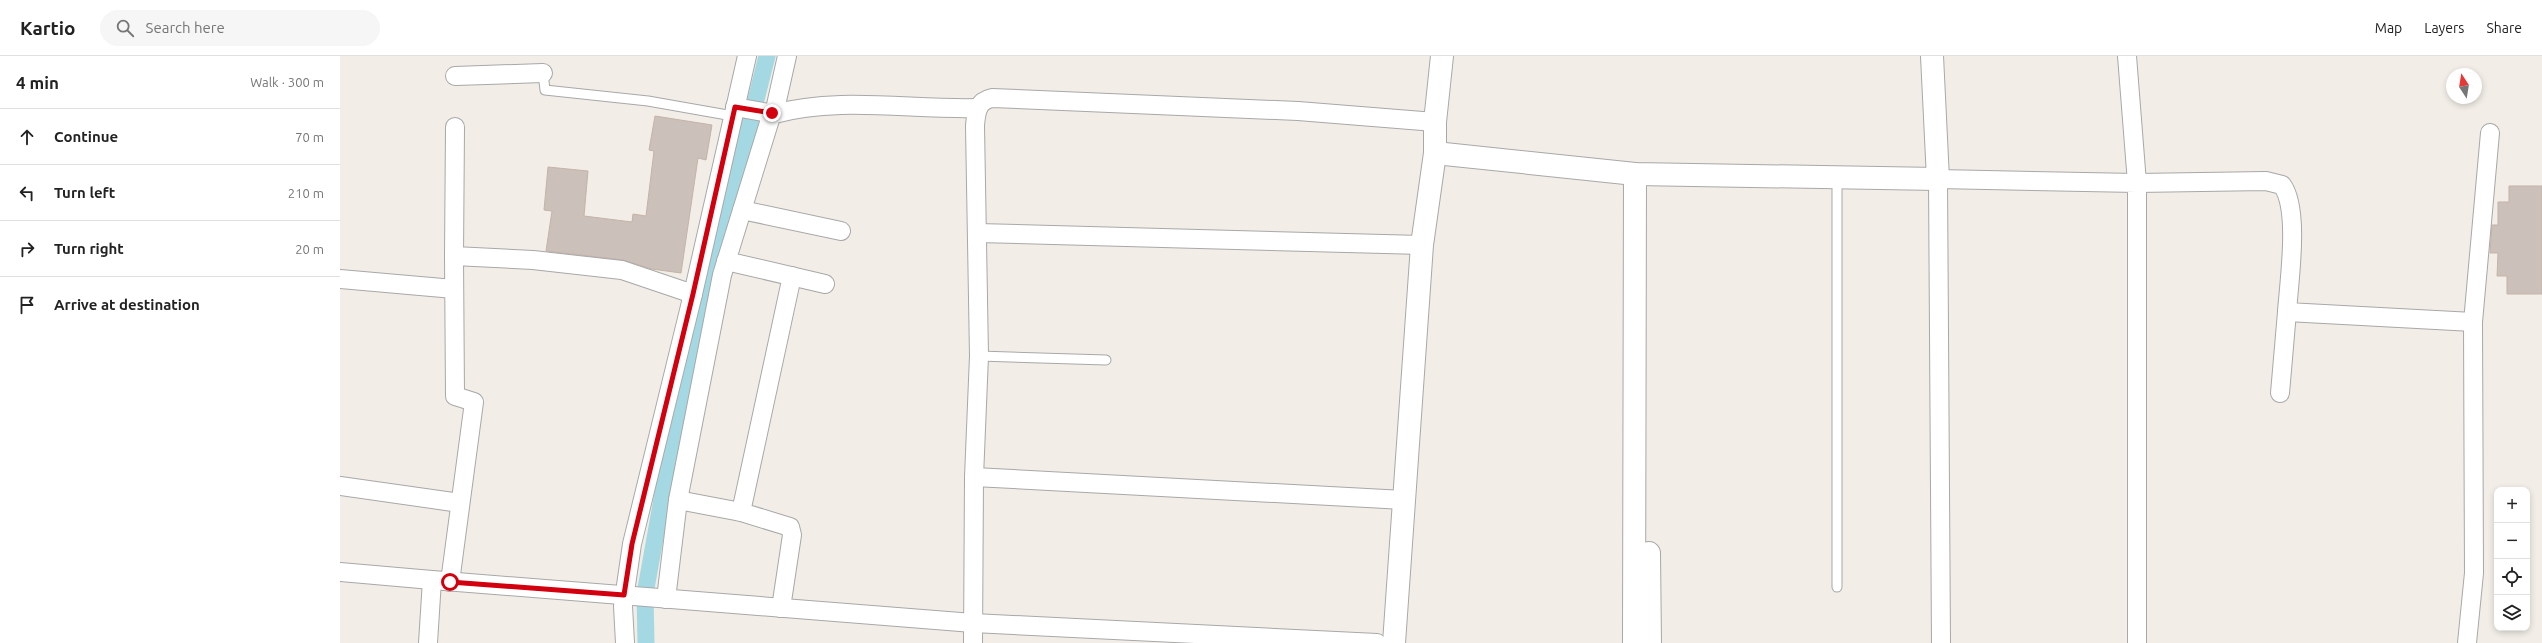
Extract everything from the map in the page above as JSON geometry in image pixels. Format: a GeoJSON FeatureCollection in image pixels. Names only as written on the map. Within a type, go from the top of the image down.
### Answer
{"type":"FeatureCollection","features":[{"type":"Feature","properties":{"kind":"street"},"geometry":{"type":"LineString","coordinates":[[626,643],[623,606],[628,596],[632,544],[737,111],[747,56]]}},
{"type":"Feature","properties":{"kind":"street"},"geometry":{"type":"LineString","coordinates":[[662,599],[678,500],[704,358],[726,261],[787,56]]}},
{"type":"Feature","properties":{"kind":"street"},"geometry":{"type":"LineString","coordinates":[[1394,643],[1422,245],[1435,153],[1435,122],[1442,56]]}},
{"type":"Feature","properties":{"kind":"street"},"geometry":{"type":"LineString","coordinates":[[1932,56],[1938,179],[1941,643]]}},
{"type":"Feature","properties":{"kind":"street"},"geometry":{"type":"LineString","coordinates":[[2127,56],[2137,183],[2137,643]]}},
{"type":"Feature","properties":{"kind":"street"},"geometry":{"type":"LineString","coordinates":[[455,76],[543,73]]}},
{"type":"Feature","properties":{"kind":"street"},"geometry":{"type":"LineString","coordinates":[[973,643],[974,477],[979,356],[975,126],[978,108],[984,100],[992,98],[1298,111],[1435,122]]}},
{"type":"Feature","properties":{"kind":"street"},"geometry":{"type":"LineString","coordinates":[[737,111],[770,113],[794,108],[834,106],[978,108]]}},
{"type":"Feature","properties":{"kind":"street"},"geometry":{"type":"LineString","coordinates":[[450,582],[474,402],[455,396],[455,127]]}},
{"type":"Feature","properties":{"kind":"street"},"geometry":{"type":"LineString","coordinates":[[2467,643],[2474,573],[2473,322],[2490,133]]}},
{"type":"Feature","properties":{"kind":"street"},"geometry":{"type":"LineString","coordinates":[[1435,153],[1643,174],[2137,183],[2266,181],[2282,185],[2288,193],[2292,222],[2287,312],[2280,393]]}},
{"type":"Feature","properties":{"kind":"street"},"geometry":{"type":"LineString","coordinates":[[1634,643],[1641,408],[1648,248],[1643,174]]}},
{"type":"Feature","properties":{"kind":"street"},"geometry":{"type":"LineString","coordinates":[[742,210],[841,231]]}},
{"type":"Feature","properties":{"kind":"street"},"geometry":{"type":"LineString","coordinates":[[977,233],[1422,245]]}},
{"type":"Feature","properties":{"kind":"street"},"geometry":{"type":"LineString","coordinates":[[454,256],[533,260],[622,270],[693,294]]}},
{"type":"Feature","properties":{"kind":"street"},"geometry":{"type":"LineString","coordinates":[[726,261],[825,284]]}},
{"type":"Feature","properties":{"kind":"street"},"geometry":{"type":"LineString","coordinates":[[741,512],[792,276]]}},
{"type":"Feature","properties":{"kind":"street"},"geometry":{"type":"LineString","coordinates":[[340,279],[454,289]]}},
{"type":"Feature","properties":{"kind":"street"},"geometry":{"type":"LineString","coordinates":[[2287,312],[2473,322]]}},
{"type":"Feature","properties":{"kind":"street"},"geometry":{"type":"LineString","coordinates":[[1641,408],[1650,643]]}},
{"type":"Feature","properties":{"kind":"street"},"geometry":{"type":"LineString","coordinates":[[974,477],[1404,500]]}},
{"type":"Feature","properties":{"kind":"street"},"geometry":{"type":"LineString","coordinates":[[340,486],[460,503]]}},
{"type":"Feature","properties":{"kind":"street"},"geometry":{"type":"LineString","coordinates":[[678,500],[741,512],[786,525],[792,530],[781,608]]}},
{"type":"Feature","properties":{"kind":"street"},"geometry":{"type":"LineString","coordinates":[[340,572],[662,599],[973,622],[1376,643]]}},
{"type":"Feature","properties":{"kind":"street"},"geometry":{"type":"LineString","coordinates":[[428,643],[432,580]]}},
{"type":"Feature","properties":{"kind":"lane"},"geometry":{"type":"LineString","coordinates":[[543,73],[545,90],[737,111]]}},
{"type":"Feature","properties":{"kind":"lane"},"geometry":{"type":"LineString","coordinates":[[1837,177],[1838,587]]}},
{"type":"Feature","properties":{"kind":"lane"},"geometry":{"type":"LineString","coordinates":[[979,356],[1106,360]]}},
{"type":"Feature","properties":{"kind":"building"},"geometry":{"type":"Polygon","coordinates":[[[655,116],[712,125],[706,160],[698,158],[681,273],[652,269],[623,260],[546,251],[552,211],[544,210],[548,167],[588,171],[584,216],[632,222],[633,214],[646,216],[654,151],[649,150],[655,116]]]}},
{"type":"Feature","properties":{"kind":"building"},"geometry":{"type":"Polygon","coordinates":[[[2509,186],[2542,186],[2542,294],[2507,294],[2507,276],[2497,276],[2498,253],[2490,253],[2492,225],[2498,225],[2498,202],[2509,202],[2509,186]]]}},
{"type":"Feature","properties":{"kind":"waterway"},"geometry":{"type":"LineString","coordinates":[[646,643],[645,594],[678,410],[767,56]]}},
{"type":"Feature","properties":{"kind":"route"},"geometry":{"type":"LineString","coordinates":[[450,582],[624,595],[632,544],[693,294],[735,107],[772,113]]}}]}
